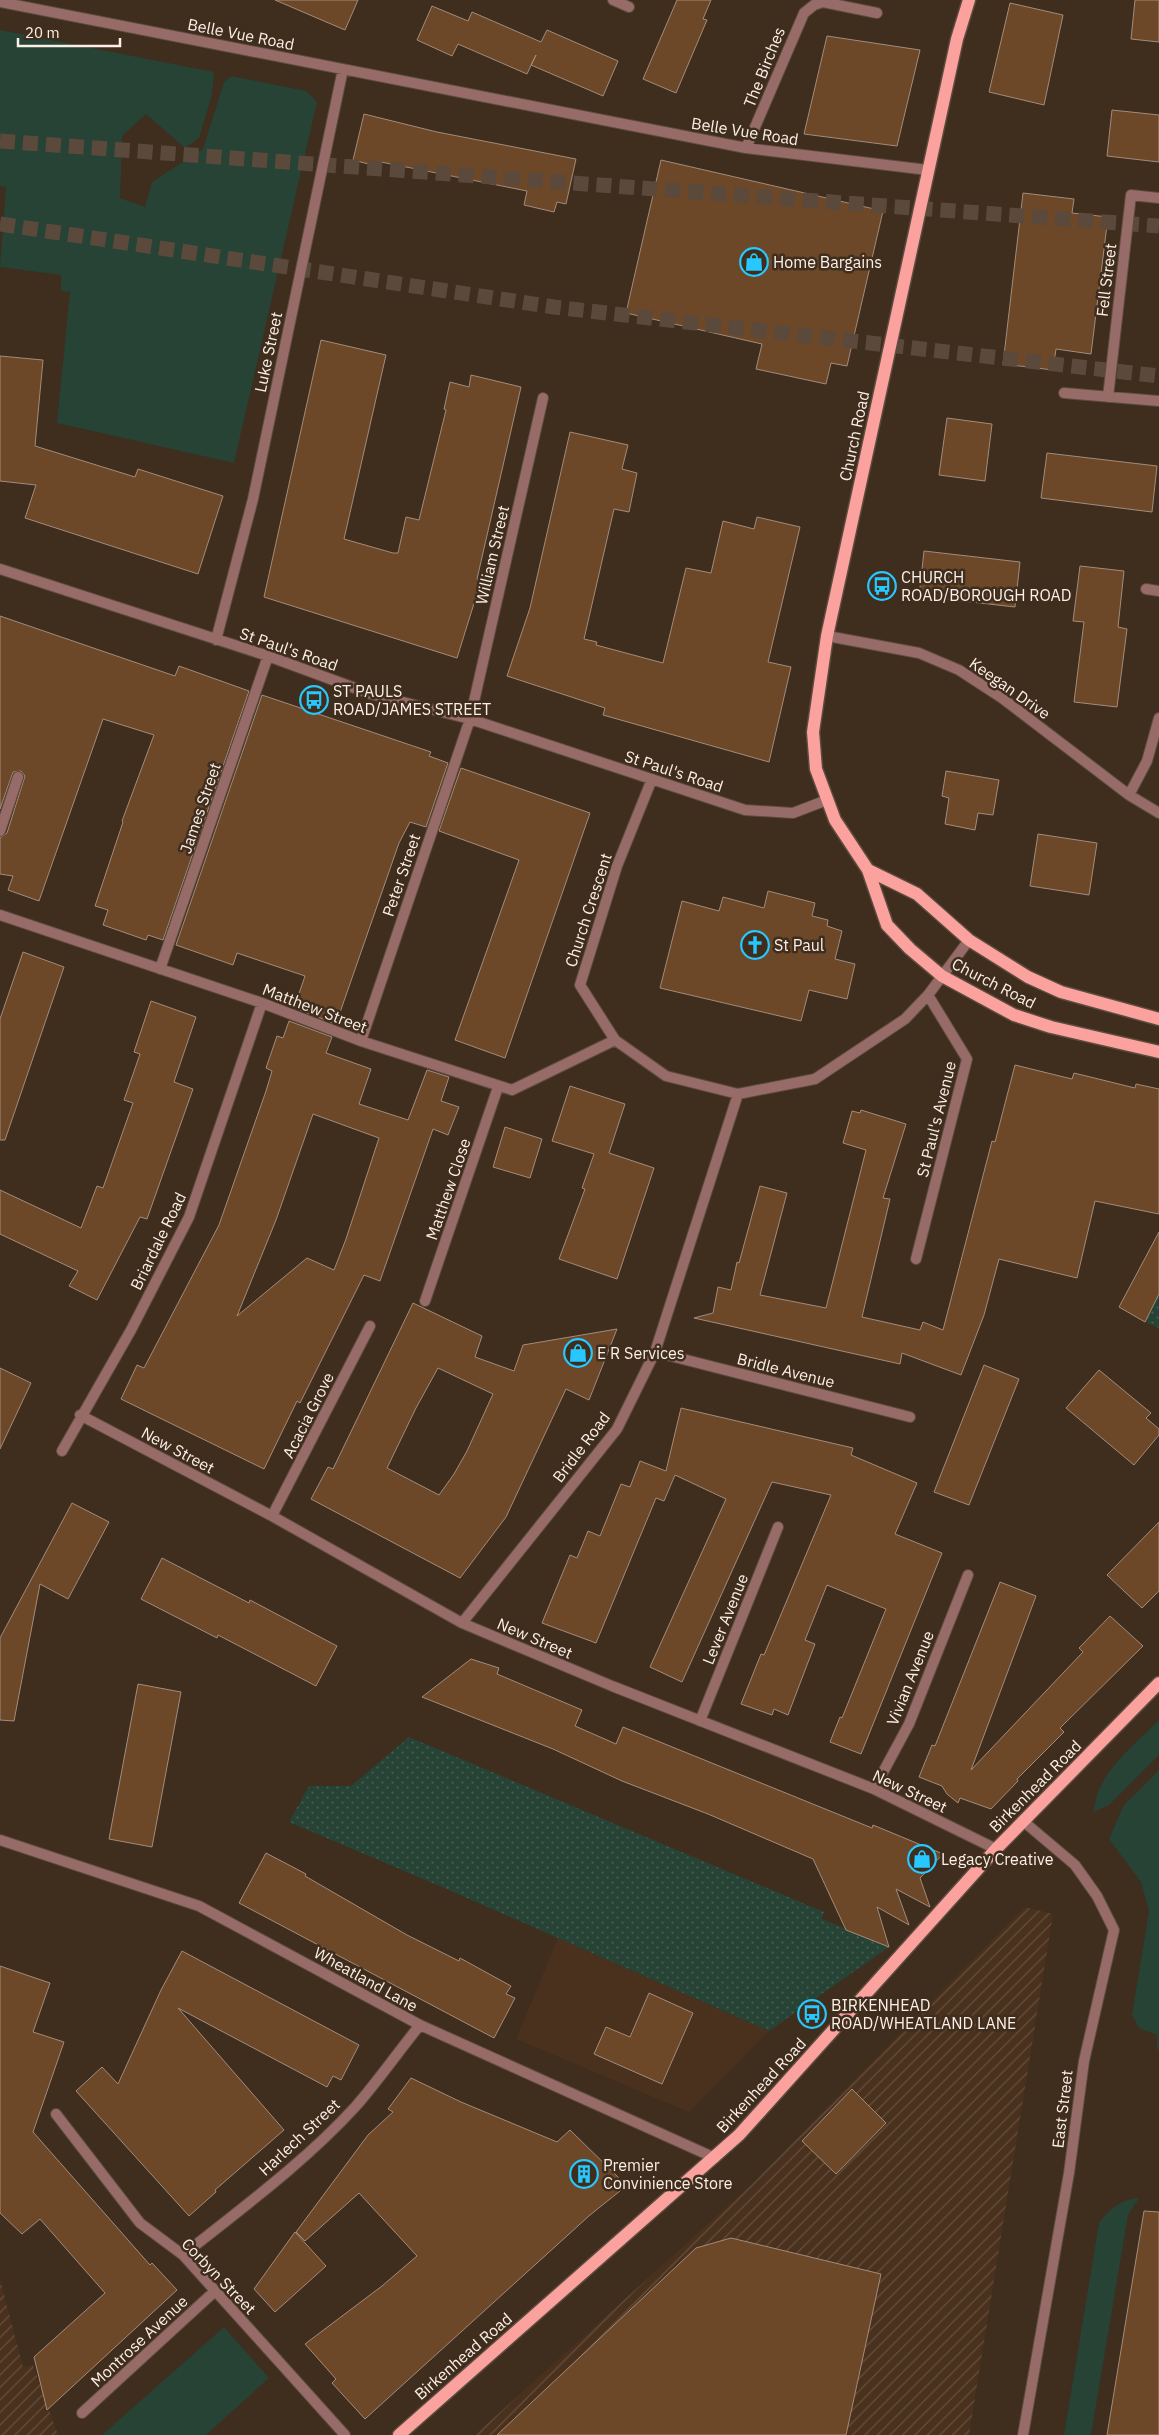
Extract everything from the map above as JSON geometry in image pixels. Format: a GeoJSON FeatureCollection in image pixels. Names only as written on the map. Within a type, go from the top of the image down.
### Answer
{"type":"FeatureCollection","features":[{"type":"Feature","properties":{"kind":"main road","name":"Church Road"},"geometry":{"type":"LineString","coordinates":[[969,0],[957,40],[827,636],[813,732],[816,769],[835,820],[868,870],[887,925],[942,976],[1014,1015],[1051,1027],[1159,1052]]}},
{"type":"Feature","properties":{"kind":"main road","name":"Church Road"},"geometry":{"type":"LineString","coordinates":[[868,870],[917,894],[969,940],[1028,977],[1061,992],[1159,1020]]}},
{"type":"Feature","properties":{"kind":"main road","name":"Birkenhead Road"},"geometry":{"type":"LineString","coordinates":[[399,2435],[739,2135],[996,1849],[1159,1683]]}},
{"type":"Feature","properties":{"kind":"street"},"geometry":{"type":"LineString","coordinates":[[613,0],[629,7]]}},
{"type":"Feature","properties":{"kind":"street","name":"Belle Vue Road"},"geometry":{"type":"LineString","coordinates":[[0,2],[746,148],[928,170]]}},
{"type":"Feature","properties":{"kind":"street","name":"The Birches"},"geometry":{"type":"LineString","coordinates":[[746,148],[804,13],[814,5],[823,2],[877,13]]}},
{"type":"Feature","properties":{"kind":"street","name":"Luke Street"},"geometry":{"type":"LineString","coordinates":[[216,640],[252,499],[343,69]]}},
{"type":"Feature","properties":{"kind":"street","name":"Fell Street"},"geometry":{"type":"LineString","coordinates":[[1108,397],[1131,195],[1159,198]]}},
{"type":"Feature","properties":{"kind":"street"},"geometry":{"type":"LineString","coordinates":[[1064,392],[1159,401]]}},
{"type":"Feature","properties":{"kind":"street","name":"William Street"},"geometry":{"type":"LineString","coordinates":[[470,719],[543,398]]}},
{"type":"Feature","properties":{"kind":"street","name":"St Paul's Road"},"geometry":{"type":"LineString","coordinates":[[0,569],[268,656],[371,694],[470,719],[745,810],[792,814],[827,800]]}},
{"type":"Feature","properties":{"kind":"street"},"geometry":{"type":"LineString","coordinates":[[1146,590],[1159,591]]}},
{"type":"Feature","properties":{"kind":"street","name":"Keegan Drive"},"geometry":{"type":"LineString","coordinates":[[827,636],[919,653],[959,670],[1002,698],[1129,795],[1159,813]]}},
{"type":"Feature","properties":{"kind":"street","name":"James Street"},"geometry":{"type":"LineString","coordinates":[[160,969],[268,656]]}},
{"type":"Feature","properties":{"kind":"street"},"geometry":{"type":"LineString","coordinates":[[1129,795],[1147,762],[1159,718]]}},
{"type":"Feature","properties":{"kind":"street","name":"Peter Street"},"geometry":{"type":"LineString","coordinates":[[361,1041],[470,719]]}},
{"type":"Feature","properties":{"kind":"street"},"geometry":{"type":"LineString","coordinates":[[0,831],[18,777]]}},
{"type":"Feature","properties":{"kind":"street","name":"Church Crescent"},"geometry":{"type":"LineString","coordinates":[[652,779],[617,866],[580,985],[615,1040],[666,1076],[738,1094],[815,1079],[905,1019],[928,996],[969,940]]}},
{"type":"Feature","properties":{"kind":"street","name":"Matthew Street"},"geometry":{"type":"LineString","coordinates":[[0,915],[262,1003],[361,1041],[512,1090],[615,1040]]}},
{"type":"Feature","properties":{"kind":"street","name":"St Paul's Avenue"},"geometry":{"type":"LineString","coordinates":[[916,1259],[968,1059],[928,996]]}},
{"type":"Feature","properties":{"kind":"street","name":"Briardale Road"},"geometry":{"type":"LineString","coordinates":[[62,1451],[80,1415],[130,1330],[189,1217],[262,1003]]}},
{"type":"Feature","properties":{"kind":"street","name":"Matthew Close"},"geometry":{"type":"LineString","coordinates":[[425,1301],[498,1087]]}},
{"type":"Feature","properties":{"kind":"street","name":"Bridle Road"},"geometry":{"type":"LineString","coordinates":[[462,1623],[617,1430],[655,1352],[738,1094]]}},
{"type":"Feature","properties":{"kind":"street","name":"Acacia Grove"},"geometry":{"type":"LineString","coordinates":[[272,1516],[370,1326]]}},
{"type":"Feature","properties":{"kind":"street","name":"Bridle Avenue"},"geometry":{"type":"LineString","coordinates":[[655,1352],[910,1417]]}},
{"type":"Feature","properties":{"kind":"street","name":"New Street"},"geometry":{"type":"LineString","coordinates":[[80,1415],[272,1516],[462,1623],[700,1721],[874,1789],[996,1849]]}},
{"type":"Feature","properties":{"kind":"street","name":"Lever Avenue"},"geometry":{"type":"LineString","coordinates":[[700,1721],[778,1528]]}},
{"type":"Feature","properties":{"kind":"street","name":"Vivian Avenue"},"geometry":{"type":"LineString","coordinates":[[874,1789],[909,1724],[968,1575]]}},
{"type":"Feature","properties":{"kind":"street","name":"East Street"},"geometry":{"type":"LineString","coordinates":[[1023,1821],[1075,1865],[1097,1896],[1114,1930],[1084,2061],[1069,2174],[1023,2435]]}},
{"type":"Feature","properties":{"kind":"street","name":"Wheatland Lane"},"geometry":{"type":"LineString","coordinates":[[0,1840],[199,1906],[420,2025],[715,2158]]}},
{"type":"Feature","properties":{"kind":"street","name":"Harlech Street"},"geometry":{"type":"LineString","coordinates":[[183,2255],[265,2190],[356,2106],[420,2025]]}},
{"type":"Feature","properties":{"kind":"street","name":"Corbyn Street"},"geometry":{"type":"LineString","coordinates":[[56,2114],[140,2223],[183,2255],[345,2435]]}},
{"type":"Feature","properties":{"kind":"street","name":"Montrose Avenue"},"geometry":{"type":"LineString","coordinates":[[82,2413],[215,2291]]}},
{"type":"Feature","properties":{"kind":"shaded area"},"geometry":{"type":"Polygon","coordinates":[[[1025,1907],[1053,1914],[969,2435],[475,2435],[751,2185],[1025,1907]]]}},
{"type":"Feature","properties":{"kind":"shaded area"},"geometry":{"type":"Polygon","coordinates":[[[558,1938],[769,2031],[689,2112],[516,2039],[558,1938]]]}},
{"type":"Feature","properties":{"kind":"shaded area"},"geometry":{"type":"Polygon","coordinates":[[[0,2279],[23,2367],[33,2365],[58,2435],[0,2435],[0,2279]]]}},
{"type":"Feature","properties":{"kind":"green space"},"geometry":{"type":"Polygon","coordinates":[[[0,30],[214,72],[212,95],[199,138],[185,148],[146,114],[122,136],[120,198],[145,207],[152,182],[203,149],[224,82],[231,76],[306,91],[317,102],[234,463],[57,423],[70,292],[61,291],[61,275],[0,267],[6,187],[0,186],[0,30]]]}},
{"type":"Feature","properties":{"kind":"green space"},"geometry":{"type":"Polygon","coordinates":[[[1159,1294],[1159,1328],[1145,1322],[1159,1294]]]}},
{"type":"Feature","properties":{"kind":"green space"},"geometry":{"type":"Polygon","coordinates":[[[1159,1720],[1159,1755],[1109,1805],[1094,1812],[1096,1798],[1108,1773],[1159,1720]]]}},
{"type":"Feature","properties":{"kind":"green space"},"geometry":{"type":"Polygon","coordinates":[[[409,1737],[824,1912],[822,1919],[889,1947],[769,2031],[449,1890],[289,1822],[309,1786],[351,1786],[409,1737]]]}},
{"type":"Feature","properties":{"kind":"green space"},"geometry":{"type":"Polygon","coordinates":[[[1159,1770],[1159,2049],[1157,2049],[1157,2035],[1139,2028],[1132,2015],[1149,1911],[1141,1882],[1109,1839],[1124,1805],[1159,1770]]]}},
{"type":"Feature","properties":{"kind":"green space"},"geometry":{"type":"Polygon","coordinates":[[[1139,2198],[1128,2215],[1091,2435],[1064,2435],[1099,2223],[1116,2206],[1127,2200],[1139,2198]]]}},
{"type":"Feature","properties":{"kind":"green space"},"geometry":{"type":"Polygon","coordinates":[[[224,2327],[269,2378],[206,2435],[102,2435],[224,2327]]]}},
{"type":"Feature","properties":{"kind":"building"},"geometry":{"type":"Polygon","coordinates":[[[275,0],[358,0],[345,30],[275,0]]]}},
{"type":"Feature","properties":{"kind":"building"},"geometry":{"type":"Polygon","coordinates":[[[677,0],[711,0],[703,19],[707,20],[676,93],[643,79],[677,0]]]}},
{"type":"Feature","properties":{"kind":"building"},"geometry":{"type":"Polygon","coordinates":[[[1135,0],[1159,0],[1159,42],[1131,39],[1135,0]]]}},
{"type":"Feature","properties":{"kind":"building"},"geometry":{"type":"Polygon","coordinates":[[[1010,3],[1063,15],[1044,105],[989,92],[1010,3]]]}},
{"type":"Feature","properties":{"kind":"building"},"geometry":{"type":"Polygon","coordinates":[[[432,6],[468,21],[472,12],[541,42],[547,30],[618,61],[603,96],[531,65],[527,74],[458,44],[452,56],[417,40],[432,6]]]}},
{"type":"Feature","properties":{"kind":"building"},"geometry":{"type":"Polygon","coordinates":[[[827,36],[920,50],[897,146],[804,134],[827,36]]]}},
{"type":"Feature","properties":{"kind":"building"},"geometry":{"type":"Polygon","coordinates":[[[1112,110],[1159,115],[1159,162],[1107,156],[1112,110]]]}},
{"type":"Feature","properties":{"kind":"building"},"geometry":{"type":"Polygon","coordinates":[[[364,114],[437,132],[576,159],[566,204],[557,202],[554,212],[524,205],[527,191],[381,162],[380,167],[353,160],[364,114]]]}},
{"type":"Feature","properties":{"kind":"building","name":"Home Bargains"},"geometry":{"type":"Polygon","coordinates":[[[661,160],[883,211],[847,366],[831,363],[826,384],[756,369],[762,344],[626,313],[661,160]]]}},
{"type":"Feature","properties":{"kind":"building"},"geometry":{"type":"Polygon","coordinates":[[[1023,193],[1074,199],[1072,213],[1108,217],[1091,354],[1056,349],[1053,370],[1003,364],[1023,193]]]}},
{"type":"Feature","properties":{"kind":"building"},"geometry":{"type":"Polygon","coordinates":[[[321,340],[386,355],[344,539],[393,553],[398,553],[406,517],[419,520],[446,410],[444,409],[450,382],[469,387],[471,375],[521,387],[477,579],[481,581],[457,658],[264,597],[321,340]]]}},
{"type":"Feature","properties":{"kind":"building"},"geometry":{"type":"Polygon","coordinates":[[[0,356],[43,360],[35,446],[135,477],[138,469],[223,496],[198,574],[25,518],[36,485],[0,481],[0,356]]]}},
{"type":"Feature","properties":{"kind":"building"},"geometry":{"type":"Polygon","coordinates":[[[947,418],[992,424],[985,481],[939,475],[947,418]]]}},
{"type":"Feature","properties":{"kind":"building"},"geometry":{"type":"Polygon","coordinates":[[[570,432],[628,445],[622,469],[637,473],[629,512],[614,509],[584,639],[597,642],[596,645],[663,663],[686,568],[711,573],[723,521],[754,529],[757,517],[800,527],[768,662],[791,667],[769,762],[603,715],[605,708],[507,676],[530,608],[570,432]]]}},
{"type":"Feature","properties":{"kind":"building"},"geometry":{"type":"Polygon","coordinates":[[[1047,453],[1157,466],[1152,512],[1041,498],[1047,453]]]}},
{"type":"Feature","properties":{"kind":"building"},"geometry":{"type":"Polygon","coordinates":[[[924,551],[1020,562],[1015,607],[919,596],[924,551]]]}},
{"type":"Feature","properties":{"kind":"building"},"geometry":{"type":"Polygon","coordinates":[[[1080,566],[1124,571],[1118,627],[1127,629],[1117,707],[1074,702],[1084,622],[1073,621],[1080,566]]]}},
{"type":"Feature","properties":{"kind":"building"},"geometry":{"type":"Polygon","coordinates":[[[0,616],[175,676],[179,666],[249,691],[163,940],[148,935],[146,940],[103,925],[108,910],[95,906],[122,821],[154,735],[103,719],[39,901],[8,890],[13,876],[0,874],[0,838],[7,833],[25,776],[21,771],[13,772],[0,809],[0,616]]]}},
{"type":"Feature","properties":{"kind":"building"},"geometry":{"type":"Polygon","coordinates":[[[262,695],[431,752],[429,756],[448,763],[426,827],[410,822],[399,843],[336,1024],[294,1008],[305,976],[237,953],[233,965],[176,945],[262,695]]]}},
{"type":"Feature","properties":{"kind":"building"},"geometry":{"type":"Polygon","coordinates":[[[461,768],[590,813],[505,1058],[455,1040],[519,860],[439,831],[461,768]]]}},
{"type":"Feature","properties":{"kind":"building"},"geometry":{"type":"Polygon","coordinates":[[[946,771],[999,780],[993,815],[978,813],[975,830],[945,824],[949,798],[942,796],[946,771]]]}},
{"type":"Feature","properties":{"kind":"building"},"geometry":{"type":"Polygon","coordinates":[[[1038,834],[1097,843],[1089,895],[1030,886],[1038,834]]]}},
{"type":"Feature","properties":{"kind":"building","name":"St Paul"},"geometry":{"type":"Polygon","coordinates":[[[768,891],[815,903],[812,916],[828,920],[827,926],[842,931],[835,959],[855,964],[847,999],[809,990],[801,1021],[660,988],[682,901],[719,911],[723,897],[764,908],[768,891]]]}},
{"type":"Feature","properties":{"kind":"building"},"geometry":{"type":"Polygon","coordinates":[[[23,952],[64,967],[5,1140],[0,1140],[0,1019],[23,952]]]}},
{"type":"Feature","properties":{"kind":"building"},"geometry":{"type":"Polygon","coordinates":[[[151,1001],[196,1017],[174,1082],[193,1089],[147,1219],[140,1217],[97,1300],[69,1286],[78,1271],[0,1234],[0,1190],[81,1228],[97,1186],[103,1188],[133,1103],[124,1100],[140,1054],[134,1052],[151,1001]]]}},
{"type":"Feature","properties":{"kind":"building"},"geometry":{"type":"Polygon","coordinates":[[[289,1021],[332,1037],[326,1053],[371,1069],[359,1104],[408,1120],[427,1070],[449,1077],[441,1101],[459,1107],[448,1135],[433,1129],[380,1281],[364,1275],[300,1403],[297,1401],[264,1469],[121,1399],[137,1365],[144,1368],[219,1225],[272,1071],[266,1068],[277,1036],[283,1038],[289,1021]],[[313,1114],[276,1220],[237,1316],[307,1258],[334,1270],[379,1138],[313,1114]]]}},
{"type":"Feature","properties":{"kind":"building"},"geometry":{"type":"Polygon","coordinates":[[[1015,1065],[1072,1079],[1074,1073],[1135,1088],[1136,1084],[1159,1089],[1159,1214],[1095,1201],[1077,1278],[999,1259],[984,1315],[961,1375],[902,1353],[900,1364],[694,1318],[713,1313],[718,1287],[731,1290],[737,1262],[739,1263],[760,1186],[787,1193],[760,1295],[826,1308],[866,1150],[843,1143],[852,1111],[860,1113],[861,1110],[906,1124],[883,1198],[890,1199],[862,1317],[920,1330],[923,1322],[943,1330],[992,1141],[995,1142],[1015,1065]]]}},
{"type":"Feature","properties":{"kind":"building"},"geometry":{"type":"Polygon","coordinates":[[[570,1086],[625,1104],[609,1153],[654,1168],[617,1279],[559,1259],[585,1189],[582,1188],[594,1154],[552,1141],[570,1086]]]}},
{"type":"Feature","properties":{"kind":"building"},"geometry":{"type":"Polygon","coordinates":[[[505,1127],[542,1139],[530,1178],[493,1167],[505,1127]]]}},
{"type":"Feature","properties":{"kind":"building"},"geometry":{"type":"Polygon","coordinates":[[[1159,1232],[1159,1294],[1145,1322],[1119,1307],[1159,1232]]]}},
{"type":"Feature","properties":{"kind":"building"},"geometry":{"type":"Polygon","coordinates":[[[413,1303],[482,1336],[475,1357],[514,1371],[523,1345],[617,1329],[589,1400],[566,1389],[506,1517],[460,1578],[311,1499],[328,1467],[333,1469],[413,1303]],[[438,1368],[387,1468],[439,1495],[467,1451],[493,1394],[438,1368]]]}},
{"type":"Feature","properties":{"kind":"building"},"geometry":{"type":"Polygon","coordinates":[[[984,1365],[1019,1379],[969,1505],[934,1492],[984,1365]]]}},
{"type":"Feature","properties":{"kind":"building"},"geometry":{"type":"Polygon","coordinates":[[[0,1368],[31,1383],[0,1449],[0,1368]]]}},
{"type":"Feature","properties":{"kind":"building"},"geometry":{"type":"Polygon","coordinates":[[[1099,1370],[1151,1413],[1146,1418],[1159,1429],[1159,1435],[1134,1465],[1066,1408],[1099,1370]]]}},
{"type":"Feature","properties":{"kind":"building"},"geometry":{"type":"Polygon","coordinates":[[[681,1408],[853,1448],[851,1455],[917,1483],[895,1534],[942,1553],[861,1754],[830,1742],[840,1717],[842,1718],[886,1609],[827,1585],[805,1640],[815,1644],[788,1715],[774,1709],[772,1715],[741,1704],[761,1654],[764,1655],[831,1495],[772,1482],[682,1682],[650,1667],[726,1499],[675,1475],[664,1501],[656,1498],[596,1643],[542,1623],[570,1555],[577,1558],[588,1531],[600,1536],[621,1484],[630,1487],[640,1461],[666,1471],[681,1408]]]}},
{"type":"Feature","properties":{"kind":"building"},"geometry":{"type":"Polygon","coordinates":[[[72,1503],[109,1522],[68,1599],[40,1584],[14,1721],[0,1720],[0,1638],[72,1503]]]}},
{"type":"Feature","properties":{"kind":"building"},"geometry":{"type":"Polygon","coordinates":[[[1159,1522],[1159,1591],[1142,1608],[1107,1575],[1159,1522]]]}},
{"type":"Feature","properties":{"kind":"building"},"geometry":{"type":"Polygon","coordinates":[[[162,1558],[249,1603],[250,1600],[337,1646],[316,1686],[218,1635],[217,1638],[141,1599],[162,1558]]]}},
{"type":"Feature","properties":{"kind":"building"},"geometry":{"type":"Polygon","coordinates":[[[1000,1582],[1036,1596],[971,1770],[1083,1652],[1079,1648],[1110,1616],[1143,1646],[1060,1728],[1064,1732],[1017,1779],[1018,1781],[991,1809],[960,1798],[958,1803],[947,1794],[942,1786],[919,1777],[932,1745],[935,1746],[1000,1582]]]}},
{"type":"Feature","properties":{"kind":"building"},"geometry":{"type":"Polygon","coordinates":[[[471,1659],[499,1668],[497,1674],[582,1710],[575,1726],[616,1744],[623,1727],[872,1828],[873,1825],[943,1854],[920,1878],[930,1907],[896,1889],[909,1925],[877,1907],[889,1947],[846,1930],[813,1859],[708,1814],[622,1781],[553,1749],[422,1697],[471,1659]]]}},
{"type":"Feature","properties":{"kind":"building"},"geometry":{"type":"Polygon","coordinates":[[[138,1684],[181,1692],[152,1847],[109,1839],[138,1684]]]}},
{"type":"Feature","properties":{"kind":"building"},"geometry":{"type":"Polygon","coordinates":[[[266,1853],[306,1874],[305,1876],[407,1935],[459,1961],[460,1958],[511,1986],[506,1994],[515,1998],[494,2038],[239,1903],[266,1853]]]}},
{"type":"Feature","properties":{"kind":"building"},"geometry":{"type":"Polygon","coordinates":[[[182,1951],[359,2045],[341,2080],[333,2076],[327,2087],[178,2008],[284,2130],[215,2190],[216,2192],[189,2216],[76,2091],[102,2067],[118,2084],[161,1990],[182,1951]]]}},
{"type":"Feature","properties":{"kind":"building"},"geometry":{"type":"Polygon","coordinates":[[[0,1966],[50,1983],[33,2032],[64,2042],[33,2132],[150,2265],[152,2263],[177,2290],[47,2410],[34,2357],[105,2293],[40,2219],[22,2234],[0,2213],[0,1966]]]}},
{"type":"Feature","properties":{"kind":"building"},"geometry":{"type":"Polygon","coordinates":[[[649,1993],[693,2013],[662,2084],[594,2054],[606,2027],[630,2037],[649,1993]]]}},
{"type":"Feature","properties":{"kind":"building"},"geometry":{"type":"Polygon","coordinates":[[[411,2078],[461,2102],[557,2142],[570,2130],[621,2180],[620,2191],[590,2215],[365,2419],[332,2383],[336,2379],[305,2344],[382,2286],[417,2256],[359,2193],[305,2241],[296,2232],[368,2135],[393,2112],[388,2109],[411,2078]]]}},
{"type":"Feature","properties":{"kind":"building"},"geometry":{"type":"Polygon","coordinates":[[[852,2089],[886,2123],[836,2174],[802,2141],[852,2089]]]}},
{"type":"Feature","properties":{"kind":"building"},"geometry":{"type":"Polygon","coordinates":[[[1144,2211],[1159,2212],[1159,2435],[1107,2435],[1144,2211]]]}},
{"type":"Feature","properties":{"kind":"building"},"geometry":{"type":"Polygon","coordinates":[[[295,2232],[326,2266],[275,2312],[254,2289],[295,2232]]]}},
{"type":"Feature","properties":{"kind":"building"},"geometry":{"type":"Polygon","coordinates":[[[731,2238],[881,2274],[846,2435],[497,2435],[696,2248],[731,2238]]]}},
{"type":"Feature","properties":{"kind":"tunnel"},"geometry":{"type":"LineString","coordinates":[[0,141],[1159,226]]}},
{"type":"Feature","properties":{"kind":"tunnel"},"geometry":{"type":"LineString","coordinates":[[0,224],[554,307],[1159,376]]}},
{"type":"Feature","properties":{"kind":"place","name":"Home Bargains"},"geometry":{"type":"Point","coordinates":[754,262]}},
{"type":"Feature","properties":{"kind":"place","name":"CHURCH ROAD/BOROUGH ROAD"},"geometry":{"type":"Point","coordinates":[882,586]}},
{"type":"Feature","properties":{"kind":"place","name":"ST PAULS ROAD/JAMES STREET"},"geometry":{"type":"Point","coordinates":[314,700]}},
{"type":"Feature","properties":{"kind":"place","name":"St Paul"},"geometry":{"type":"Point","coordinates":[755,945]}},
{"type":"Feature","properties":{"kind":"place","name":"E R Services"},"geometry":{"type":"Point","coordinates":[578,1353]}},
{"type":"Feature","properties":{"kind":"place","name":"Legacy Creative"},"geometry":{"type":"Point","coordinates":[922,1859]}},
{"type":"Feature","properties":{"kind":"place","name":"BIRKENHEAD ROAD/WHEATLAND LANE"},"geometry":{"type":"Point","coordinates":[812,2014]}},
{"type":"Feature","properties":{"kind":"place","name":"Premier Convinience Store"},"geometry":{"type":"Point","coordinates":[584,2174]}}]}
